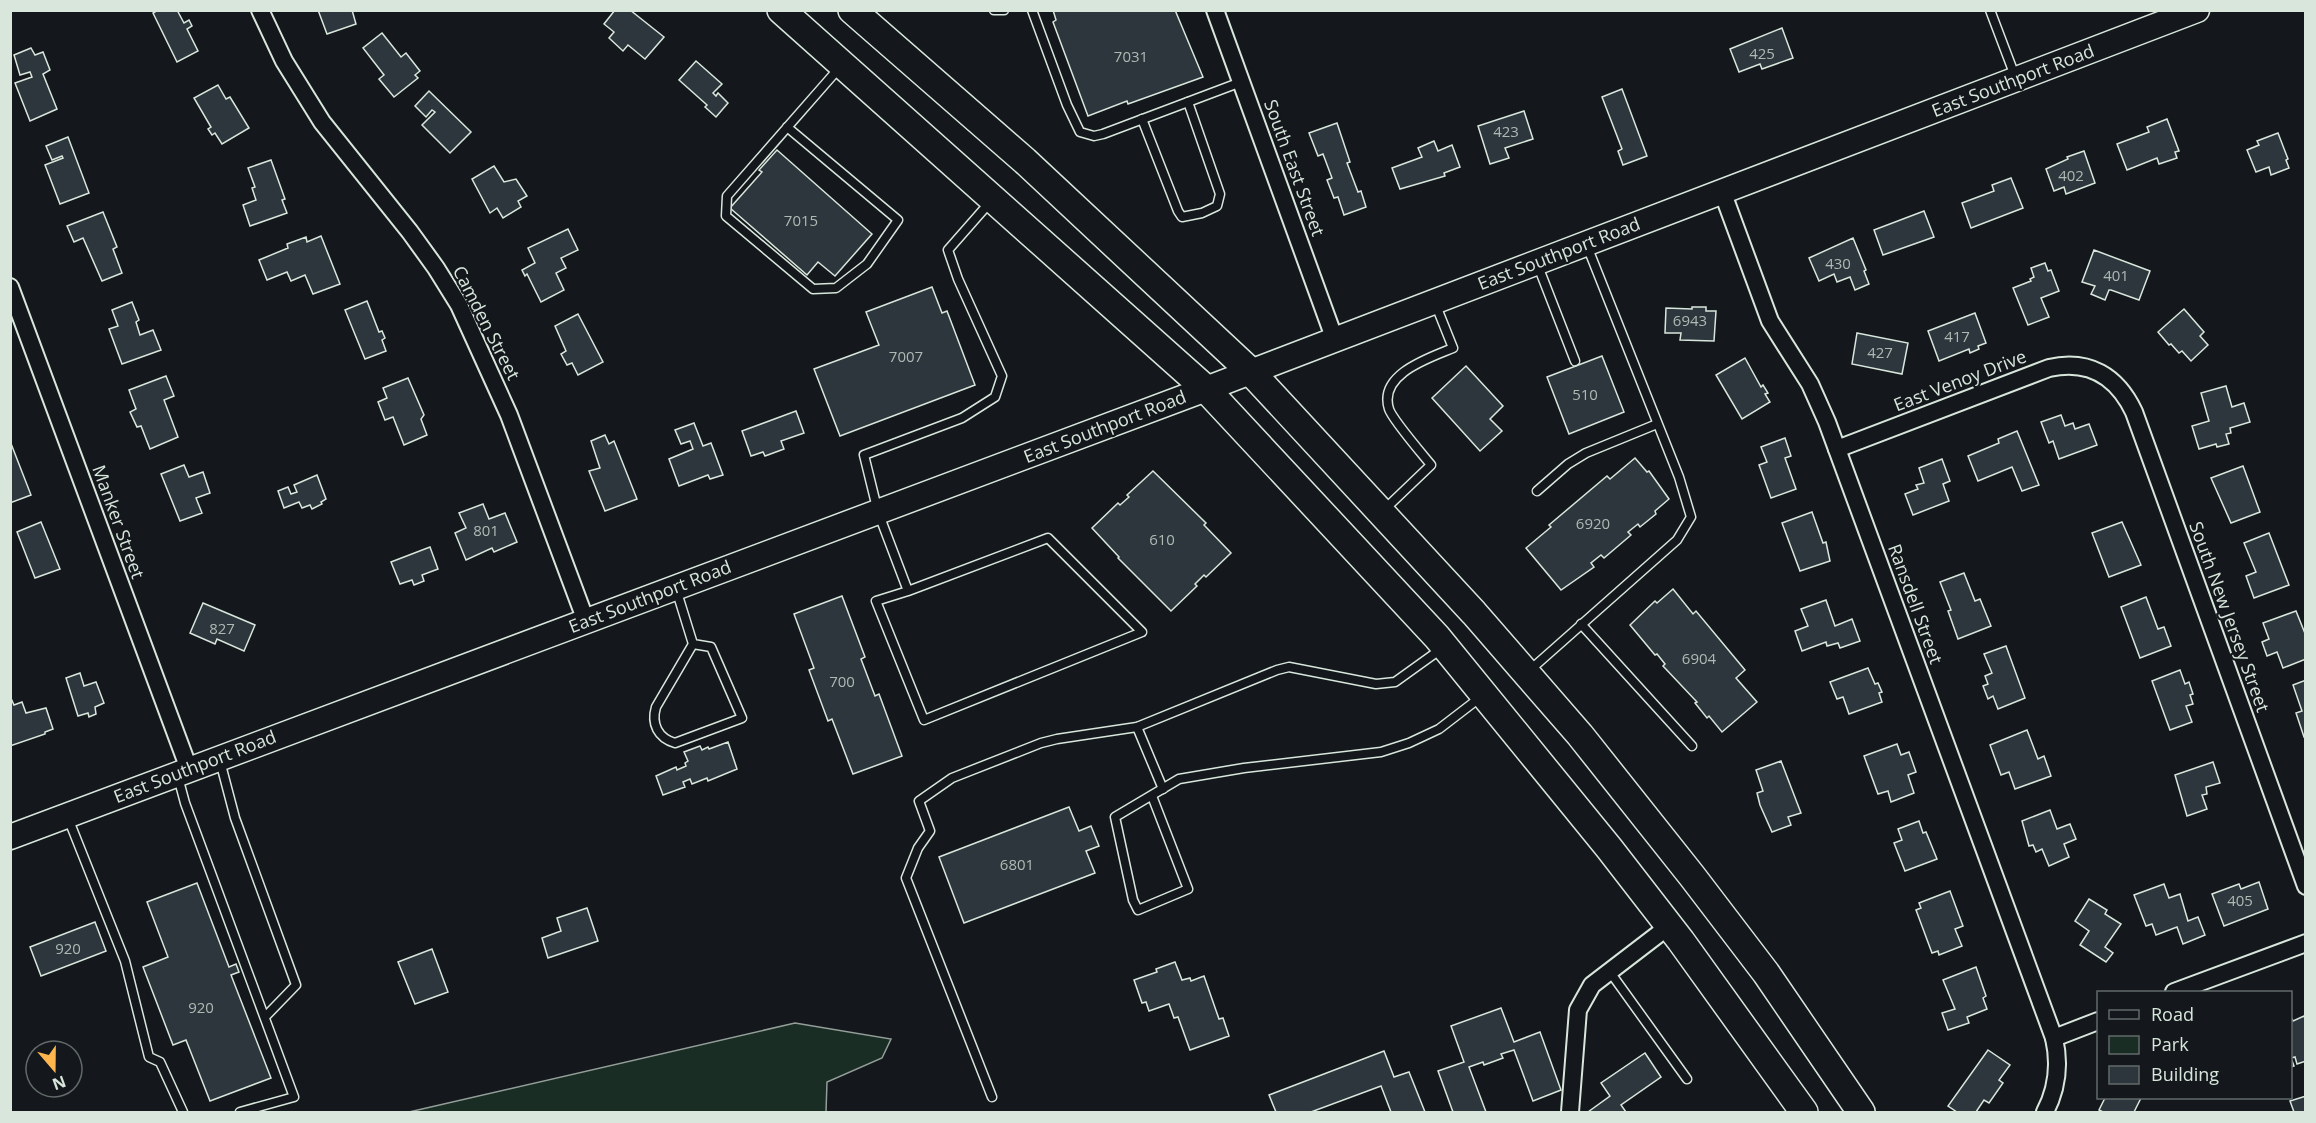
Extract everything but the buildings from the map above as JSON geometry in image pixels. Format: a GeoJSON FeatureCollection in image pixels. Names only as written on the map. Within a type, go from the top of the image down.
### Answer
{"type":"FeatureCollection","features":[{"type":"Feature","properties":{"kind":"main road"},"geometry":{"type":"LineString","coordinates":[[782,10],[1206,389],[1444,647],[1609,848],[1669,926],[1804,1113]]}},
{"type":"Feature","properties":{"kind":"main road"},"geometry":{"type":"LineString","coordinates":[[852,10],[1025,161],[1251,372],[1382,513],[1587,744],[1766,973],[1861,1113]]}},
{"type":"Feature","properties":{"kind":"main road","name":"East Southport Road"},"geometry":{"type":"LineString","coordinates":[[10,837],[1251,372],[2198,10]]}},
{"type":"Feature","properties":{"kind":"street","name":"Camden Street"},"geometry":{"type":"LineString","coordinates":[[260,10],[284,61],[322,122],[421,246],[459,305],[509,415],[586,621]]}},
{"type":"Feature","properties":{"kind":"street","name":"South East Street"},"geometry":{"type":"LineString","coordinates":[[1215,10],[1335,340]]}},
{"type":"Feature","properties":{"kind":"street","name":"Ransdell Street"},"geometry":{"type":"LineString","coordinates":[[1722,191],[1770,321],[1813,391],[1837,449],[2054,1038],[2058,1064],[2056,1081],[2045,1113]]}},
{"type":"Feature","properties":{"kind":"street","name":"Manker Street"},"geometry":{"type":"LineString","coordinates":[[10,287],[183,771]]}},
{"type":"Feature","properties":{"kind":"street","name":"East Venoy Drive"},"geometry":{"type":"LineString","coordinates":[[1837,449],[2049,368],[2074,365],[2100,371]]}},
{"type":"Feature","properties":{"kind":"street","name":"South New Jersey Street"},"geometry":{"type":"LineString","coordinates":[[2100,371],[2120,389],[2134,412],[2306,885]]}},
{"type":"Feature","properties":{"kind":"street"},"geometry":{"type":"LineString","coordinates":[[1570,1113],[1578,1010],[1592,985],[1669,926]]}},
{"type":"Feature","properties":{"kind":"street"},"geometry":{"type":"LineString","coordinates":[[2179,991],[2306,943]]}},
{"type":"Feature","properties":{"kind":"street"},"geometry":{"type":"LineString","coordinates":[[2054,1038],[2097,1021]]}},
{"type":"Feature","properties":{"kind":"lane"},"geometry":{"type":"LineString","coordinates":[[994,10],[1004,10]]}},
{"type":"Feature","properties":{"kind":"lane"},"geometry":{"type":"LineString","coordinates":[[1032,10],[1067,105],[1080,132],[1094,136],[1102,134],[1241,82]]}},
{"type":"Feature","properties":{"kind":"lane"},"geometry":{"type":"LineString","coordinates":[[1990,10],[2016,80]]}},
{"type":"Feature","properties":{"kind":"lane"},"geometry":{"type":"LineString","coordinates":[[787,127],[898,220],[867,264],[836,288],[813,289],[726,216],[727,196],[787,127],[842,64]]}},
{"type":"Feature","properties":{"kind":"lane"},"geometry":{"type":"LineString","coordinates":[[1143,119],[1178,211],[1182,217],[1202,213],[1217,206],[1220,194],[1188,102]]}},
{"type":"Feature","properties":{"kind":"lane"},"geometry":{"type":"LineString","coordinates":[[908,591],[878,512],[864,455],[962,418],[994,397],[1002,376],[958,279],[948,250],[993,199]]}},
{"type":"Feature","properties":{"kind":"lane"},"geometry":{"type":"LineString","coordinates":[[1527,674],[1677,540],[1691,518],[1678,477],[1586,243]]}},
{"type":"Feature","properties":{"kind":"lane"},"geometry":{"type":"LineString","coordinates":[[1537,262],[1575,361]]}},
{"type":"Feature","properties":{"kind":"lane"},"geometry":{"type":"LineString","coordinates":[[1382,513],[1431,465],[1389,410],[1389,392],[1396,379],[1418,363],[1453,348],[1435,302]]}},
{"type":"Feature","properties":{"kind":"lane"},"geometry":{"type":"LineString","coordinates":[[1537,491],[1568,464],[1586,453],[1657,424]]}},
{"type":"Feature","properties":{"kind":"lane"},"geometry":{"type":"LineString","coordinates":[[1048,538],[1142,632],[924,720],[876,601],[908,591],[1048,538]]}},
{"type":"Feature","properties":{"kind":"lane"},"geometry":{"type":"LineString","coordinates":[[676,588],[693,644],[656,707],[653,717],[655,727],[664,740],[675,743],[742,718],[711,647],[693,644]]}},
{"type":"Feature","properties":{"kind":"lane"},"geometry":{"type":"LineString","coordinates":[[1581,624],[1692,746]]}},
{"type":"Feature","properties":{"kind":"lane"},"geometry":{"type":"LineString","coordinates":[[992,1097],[906,878],[918,848],[930,831],[919,801],[952,778],[1041,743],[1057,738],[1137,727],[1277,670],[1288,667],[1376,684],[1395,682],[1444,647]]}},
{"type":"Feature","properties":{"kind":"lane"},"geometry":{"type":"LineString","coordinates":[[1152,796],[1188,889],[1138,910],[1133,900],[1115,817],[1179,779],[1244,768],[1381,752],[1409,743],[1439,729],[1482,696]]}},
{"type":"Feature","properties":{"kind":"lane"},"geometry":{"type":"LineString","coordinates":[[1137,727],[1164,789]]}},
{"type":"Feature","properties":{"kind":"lane"},"geometry":{"type":"LineString","coordinates":[[219,758],[235,818],[296,985],[265,1017]]}},
{"type":"Feature","properties":{"kind":"lane"},"geometry":{"type":"LineString","coordinates":[[183,771],[185,803],[294,1097],[240,1113]]}},
{"type":"Feature","properties":{"kind":"lane"},"geometry":{"type":"LineString","coordinates":[[67,815],[125,962],[149,1057],[160,1062],[183,1113]]}},
{"type":"Feature","properties":{"kind":"lane"},"geometry":{"type":"LineString","coordinates":[[1610,972],[1687,1079]]}},
{"type":"Feature","properties":{"kind":"green space"},"geometry":{"type":"Polygon","coordinates":[[[795,1023],[891,1039],[882,1058],[827,1082],[826,1112],[409,1112],[795,1023]]]}}]}
